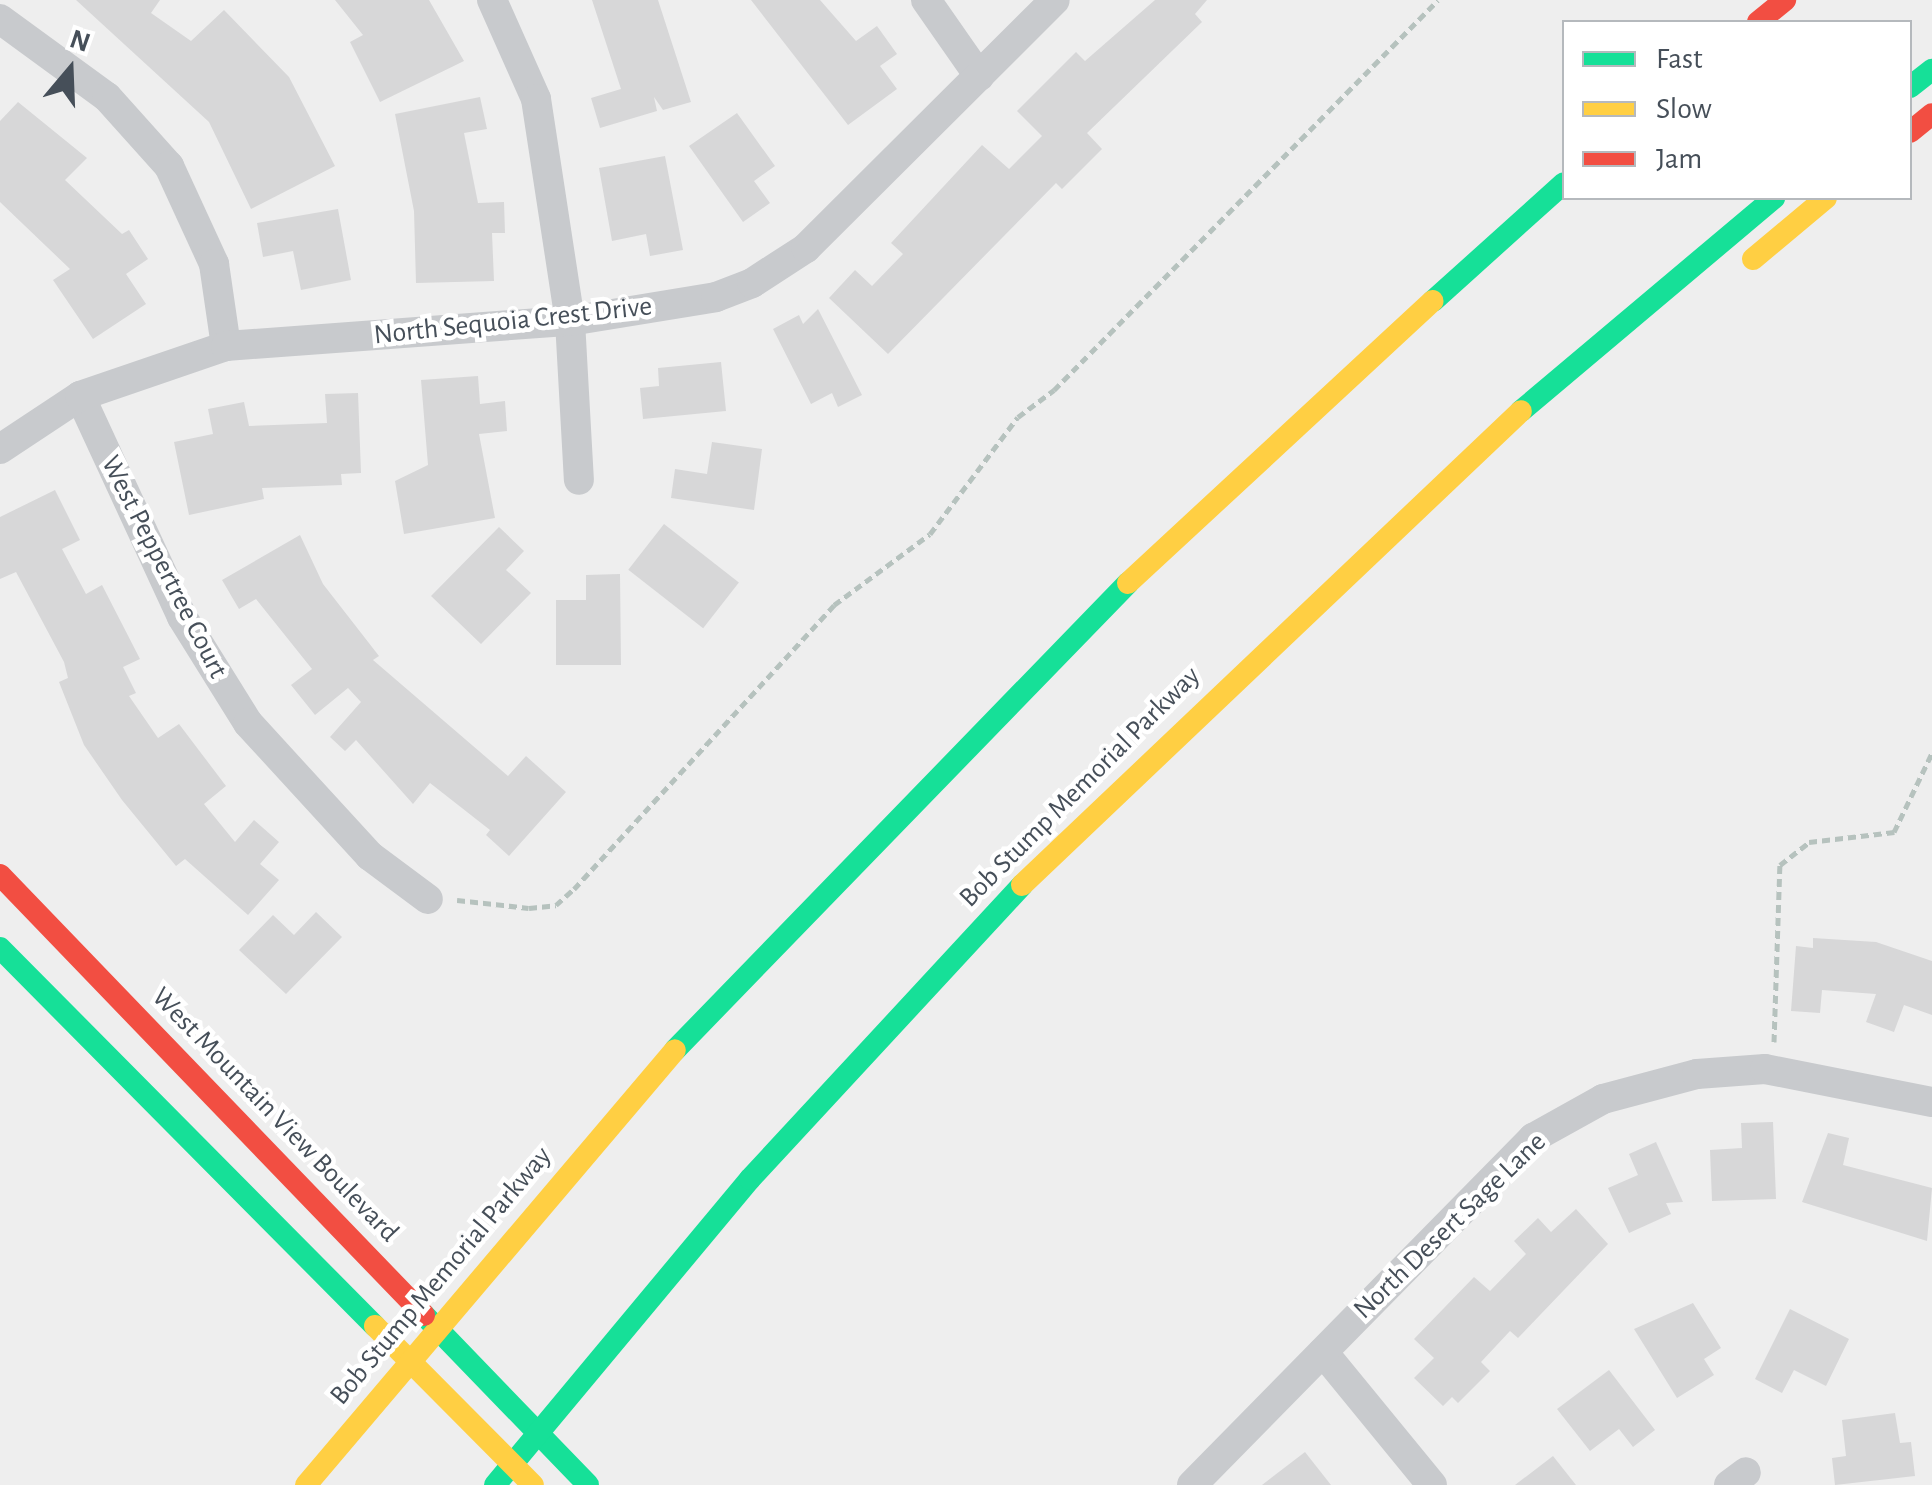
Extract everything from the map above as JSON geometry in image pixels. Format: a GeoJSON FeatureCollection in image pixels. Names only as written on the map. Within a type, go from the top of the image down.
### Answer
{"type":"FeatureCollection","features":[{"type":"Feature","properties":{"kind":"main road"},"geometry":{"type":"LineString","coordinates":[[1760,20],[1785,0]]}},
{"type":"Feature","properties":{"kind":"main road"},"geometry":{"type":"LineString","coordinates":[[1912,86],[1932,70]]}},
{"type":"Feature","properties":{"kind":"main road"},"geometry":{"type":"LineString","coordinates":[[1912,130],[1932,114]]}},
{"type":"Feature","properties":{"kind":"main road","name":"Bob Stump Memorial Parkway"},"geometry":{"type":"LineString","coordinates":[[306,1485],[708,1010],[874,836],[1209,503],[1562,184]]}},
{"type":"Feature","properties":{"kind":"main road","name":"Bob Stump Memorial Parkway"},"geometry":{"type":"LineString","coordinates":[[495,1485],[750,1179],[1040,866],[1216,692],[1448,487],[1524,408],[1772,200]]}},
{"type":"Feature","properties":{"kind":"main road"},"geometry":{"type":"LineString","coordinates":[[1728,280],[1824,200]]}},
{"type":"Feature","properties":{"kind":"main road"},"geometry":{"type":"LineString","coordinates":[[1448,487],[1574,400]]}},
{"type":"Feature","properties":{"kind":"main road","name":"West Mountain View Boulevard"},"geometry":{"type":"LineString","coordinates":[[0,875],[588,1485]]}},
{"type":"Feature","properties":{"kind":"main road"},"geometry":{"type":"LineString","coordinates":[[0,948],[533,1485]]}},
{"type":"Feature","properties":{"kind":"street"},"geometry":{"type":"LineString","coordinates":[[492,0],[536,99],[570,321],[579,480]]}},
{"type":"Feature","properties":{"kind":"street"},"geometry":{"type":"LineString","coordinates":[[926,0],[979,76]]}},
{"type":"Feature","properties":{"kind":"street","name":"North Sequoia Crest Drive"},"geometry":{"type":"LineString","coordinates":[[0,449],[80,396],[226,346],[570,321],[716,298],[752,283],[806,248],[1055,0]]}},
{"type":"Feature","properties":{"kind":"street"},"geometry":{"type":"LineString","coordinates":[[0,19],[107,98],[169,166],[214,264],[226,346]]}},
{"type":"Feature","properties":{"kind":"street","name":"West Peppertree Court"},"geometry":{"type":"LineString","coordinates":[[80,396],[182,617],[248,723],[370,856],[428,899]]}},
{"type":"Feature","properties":{"kind":"street","name":"North Desert Sage Lane"},"geometry":{"type":"LineString","coordinates":[[1192,1485],[1534,1138],[1647,1084],[1770,1069],[1932,1102]]}},
{"type":"Feature","properties":{"kind":"street"},"geometry":{"type":"LineString","coordinates":[[1323,1352],[1432,1485]]}},
{"type":"Feature","properties":{"kind":"path"},"geometry":{"type":"LineString","coordinates":[[428,899],[528,908],[556,905],[574,889],[834,606],[930,534],[1018,417],[1081,363],[1438,0]]}},
{"type":"Feature","properties":{"kind":"path"},"geometry":{"type":"LineString","coordinates":[[1770,1069],[1780,866],[1810,842],[1894,832],[1932,754]]}},
{"type":"Feature","properties":{"kind":"building"},"geometry":{"type":"Polygon","coordinates":[[[76,0],[160,0],[151,13],[191,41],[224,10],[289,77],[335,166],[251,209],[209,122],[76,0]]]}},
{"type":"Feature","properties":{"kind":"building"},"geometry":{"type":"Polygon","coordinates":[[[335,0],[429,0],[464,61],[380,102],[350,42],[363,35],[335,0]]]}},
{"type":"Feature","properties":{"kind":"building"},"geometry":{"type":"Polygon","coordinates":[[[592,0],[658,0],[691,102],[663,110],[654,97],[657,111],[600,128],[591,98],[621,89],[592,0]]]}},
{"type":"Feature","properties":{"kind":"building"},"geometry":{"type":"Polygon","coordinates":[[[751,0],[820,0],[856,41],[877,26],[897,54],[880,66],[897,89],[848,125],[751,0]]]}},
{"type":"Feature","properties":{"kind":"building"},"geometry":{"type":"Polygon","coordinates":[[[1155,0],[1207,0],[1195,14],[1202,22],[1087,133],[1102,149],[1062,189],[1056,183],[888,354],[829,298],[855,270],[872,286],[903,254],[891,243],[982,145],[1009,169],[1042,136],[1017,111],[1076,52],[1085,61],[1155,0]]]}},
{"type":"Feature","properties":{"kind":"building"},"geometry":{"type":"Polygon","coordinates":[[[480,97],[487,129],[464,133],[478,203],[504,202],[505,233],[492,233],[494,281],[416,283],[414,211],[395,114],[480,97]]]}},
{"type":"Feature","properties":{"kind":"building"},"geometry":{"type":"Polygon","coordinates":[[[18,102],[87,158],[65,180],[122,234],[129,230],[148,259],[126,274],[146,304],[93,339],[53,280],[70,269],[0,202],[0,121],[18,102]]]}},
{"type":"Feature","properties":{"kind":"building"},"geometry":{"type":"Polygon","coordinates":[[[737,113],[775,166],[754,181],[770,203],[743,222],[689,146],[737,113]]]}},
{"type":"Feature","properties":{"kind":"building"},"geometry":{"type":"Polygon","coordinates":[[[665,156],[683,250],[650,256],[646,234],[612,241],[599,168],[665,156]]]}},
{"type":"Feature","properties":{"kind":"building"},"geometry":{"type":"Polygon","coordinates":[[[338,209],[351,280],[301,290],[293,251],[263,257],[257,223],[338,209]]]}},
{"type":"Feature","properties":{"kind":"building"},"geometry":{"type":"Polygon","coordinates":[[[818,309],[862,395],[838,407],[832,393],[811,404],[773,329],[799,315],[803,324],[818,309]]]}},
{"type":"Feature","properties":{"kind":"building"},"geometry":{"type":"Polygon","coordinates":[[[721,362],[726,411],[643,419],[640,388],[659,386],[658,368],[721,362]]]}},
{"type":"Feature","properties":{"kind":"building"},"geometry":{"type":"Polygon","coordinates":[[[478,376],[480,404],[505,401],[507,431],[479,434],[495,518],[404,534],[395,481],[428,465],[421,380],[478,376]]]}},
{"type":"Feature","properties":{"kind":"building"},"geometry":{"type":"Polygon","coordinates":[[[358,393],[361,473],[341,474],[342,485],[262,488],[264,499],[189,515],[174,442],[213,434],[208,409],[244,402],[249,426],[327,423],[325,394],[358,393]]]}},
{"type":"Feature","properties":{"kind":"building"},"geometry":{"type":"Polygon","coordinates":[[[712,442],[762,449],[754,510],[671,498],[675,469],[707,474],[712,442]]]}},
{"type":"Feature","properties":{"kind":"building"},"geometry":{"type":"Polygon","coordinates":[[[55,490],[80,540],[62,549],[86,594],[102,585],[140,659],[123,667],[136,693],[129,696],[158,738],[179,724],[226,786],[204,804],[235,842],[254,820],[279,842],[260,864],[279,880],[248,915],[185,859],[176,866],[122,800],[84,745],[59,682],[68,678],[64,662],[16,572],[0,579],[0,517],[55,490]]]}},
{"type":"Feature","properties":{"kind":"building"},"geometry":{"type":"Polygon","coordinates":[[[664,524],[739,582],[703,628],[628,570],[664,524]]]}},
{"type":"Feature","properties":{"kind":"building"},"geometry":{"type":"Polygon","coordinates":[[[499,527],[524,551],[506,570],[531,593],[481,644],[431,596],[499,527]]]}},
{"type":"Feature","properties":{"kind":"building"},"geometry":{"type":"Polygon","coordinates":[[[300,535],[323,584],[379,656],[373,660],[508,776],[526,756],[566,792],[509,856],[486,835],[490,830],[430,783],[413,804],[356,740],[345,751],[330,737],[361,702],[348,688],[315,715],[291,685],[312,669],[256,599],[239,609],[222,580],[300,535]]]}},
{"type":"Feature","properties":{"kind":"building"},"geometry":{"type":"Polygon","coordinates":[[[620,574],[621,665],[556,665],[556,600],[586,600],[586,575],[620,574]]]}},
{"type":"Feature","properties":{"kind":"building"},"geometry":{"type":"Polygon","coordinates":[[[316,912],[342,937],[286,994],[239,950],[273,915],[294,935],[316,912]]]}},
{"type":"Feature","properties":{"kind":"building"},"geometry":{"type":"Polygon","coordinates":[[[1813,938],[1876,942],[1932,961],[1932,1015],[1904,1005],[1894,1032],[1866,1022],[1876,994],[1822,990],[1820,1013],[1791,1011],[1796,946],[1813,948],[1813,938]]]}},
{"type":"Feature","properties":{"kind":"building"},"geometry":{"type":"Polygon","coordinates":[[[1773,1122],[1776,1199],[1712,1201],[1710,1150],[1742,1148],[1741,1123],[1773,1122]]]}},
{"type":"Feature","properties":{"kind":"building"},"geometry":{"type":"Polygon","coordinates":[[[1828,1133],[1849,1138],[1843,1165],[1932,1188],[1927,1241],[1802,1202],[1828,1133]]]}},
{"type":"Feature","properties":{"kind":"building"},"geometry":{"type":"Polygon","coordinates":[[[1656,1142],[1683,1202],[1666,1203],[1671,1214],[1629,1233],[1608,1188],[1638,1175],[1629,1154],[1656,1142]]]}},
{"type":"Feature","properties":{"kind":"building"},"geometry":{"type":"Polygon","coordinates":[[[1576,1209],[1608,1244],[1518,1338],[1510,1331],[1481,1362],[1490,1371],[1458,1403],[1452,1397],[1443,1406],[1414,1378],[1434,1358],[1414,1339],[1474,1277],[1490,1291],[1526,1254],[1514,1241],[1538,1218],[1551,1232],[1576,1209]]]}},
{"type":"Feature","properties":{"kind":"building"},"geometry":{"type":"Polygon","coordinates":[[[1693,1303],[1721,1348],[1704,1359],[1714,1375],[1677,1398],[1634,1329],[1693,1303]]]}},
{"type":"Feature","properties":{"kind":"building"},"geometry":{"type":"Polygon","coordinates":[[[1790,1309],[1849,1339],[1826,1386],[1794,1370],[1782,1393],[1755,1379],[1790,1309]]]}},
{"type":"Feature","properties":{"kind":"building"},"geometry":{"type":"Polygon","coordinates":[[[1609,1370],[1655,1430],[1633,1447],[1619,1429],[1590,1451],[1557,1409],[1609,1370]]]}},
{"type":"Feature","properties":{"kind":"building"},"geometry":{"type":"Polygon","coordinates":[[[1895,1413],[1900,1443],[1911,1442],[1915,1476],[1835,1485],[1832,1458],[1846,1456],[1842,1420],[1895,1413]]]}},
{"type":"Feature","properties":{"kind":"building"},"geometry":{"type":"Polygon","coordinates":[[[1305,1452],[1331,1485],[1262,1485],[1305,1452]]]}},
{"type":"Feature","properties":{"kind":"building"},"geometry":{"type":"Polygon","coordinates":[[[1553,1456],[1576,1485],[1515,1485],[1553,1456]]]}},
{"type":"Feature","properties":{"kind":"traffic: fast"},"geometry":{"type":"LineString","coordinates":[[1912,85],[1932,70]]}},
{"type":"Feature","properties":{"kind":"traffic: fast"},"geometry":{"type":"LineString","coordinates":[[1433,301],[1562,185]]}},
{"type":"Feature","properties":{"kind":"traffic: fast"},"geometry":{"type":"LineString","coordinates":[[1521,411],[1772,200]]}},
{"type":"Feature","properties":{"kind":"traffic: fast"},"geometry":{"type":"LineString","coordinates":[[675,1050],[1128,583]]}},
{"type":"Feature","properties":{"kind":"traffic: fast"},"geometry":{"type":"LineString","coordinates":[[495,1485],[750,1179],[1022,885]]}},
{"type":"Feature","properties":{"kind":"traffic: fast"},"geometry":{"type":"LineString","coordinates":[[0,948],[375,1326]]}},
{"type":"Feature","properties":{"kind":"traffic: fast"},"geometry":{"type":"LineString","coordinates":[[424,1315],[588,1485]]}},
{"type":"Feature","properties":{"kind":"traffic: slow"},"geometry":{"type":"LineString","coordinates":[[1753,259],[1824,200]]}},
{"type":"Feature","properties":{"kind":"traffic: slow"},"geometry":{"type":"LineString","coordinates":[[1128,583],[1433,301]]}},
{"type":"Feature","properties":{"kind":"traffic: slow"},"geometry":{"type":"LineString","coordinates":[[1022,885],[1521,411]]}},
{"type":"Feature","properties":{"kind":"traffic: slow"},"geometry":{"type":"LineString","coordinates":[[306,1485],[675,1050]]}},
{"type":"Feature","properties":{"kind":"traffic: slow"},"geometry":{"type":"LineString","coordinates":[[375,1326],[533,1485]]}},
{"type":"Feature","properties":{"kind":"traffic: jam"},"geometry":{"type":"LineString","coordinates":[[1760,20],[1785,0]]}},
{"type":"Feature","properties":{"kind":"traffic: jam"},"geometry":{"type":"LineString","coordinates":[[1912,130],[1932,114]]}},
{"type":"Feature","properties":{"kind":"traffic: jam"},"geometry":{"type":"LineString","coordinates":[[0,875],[424,1315]]}}]}
